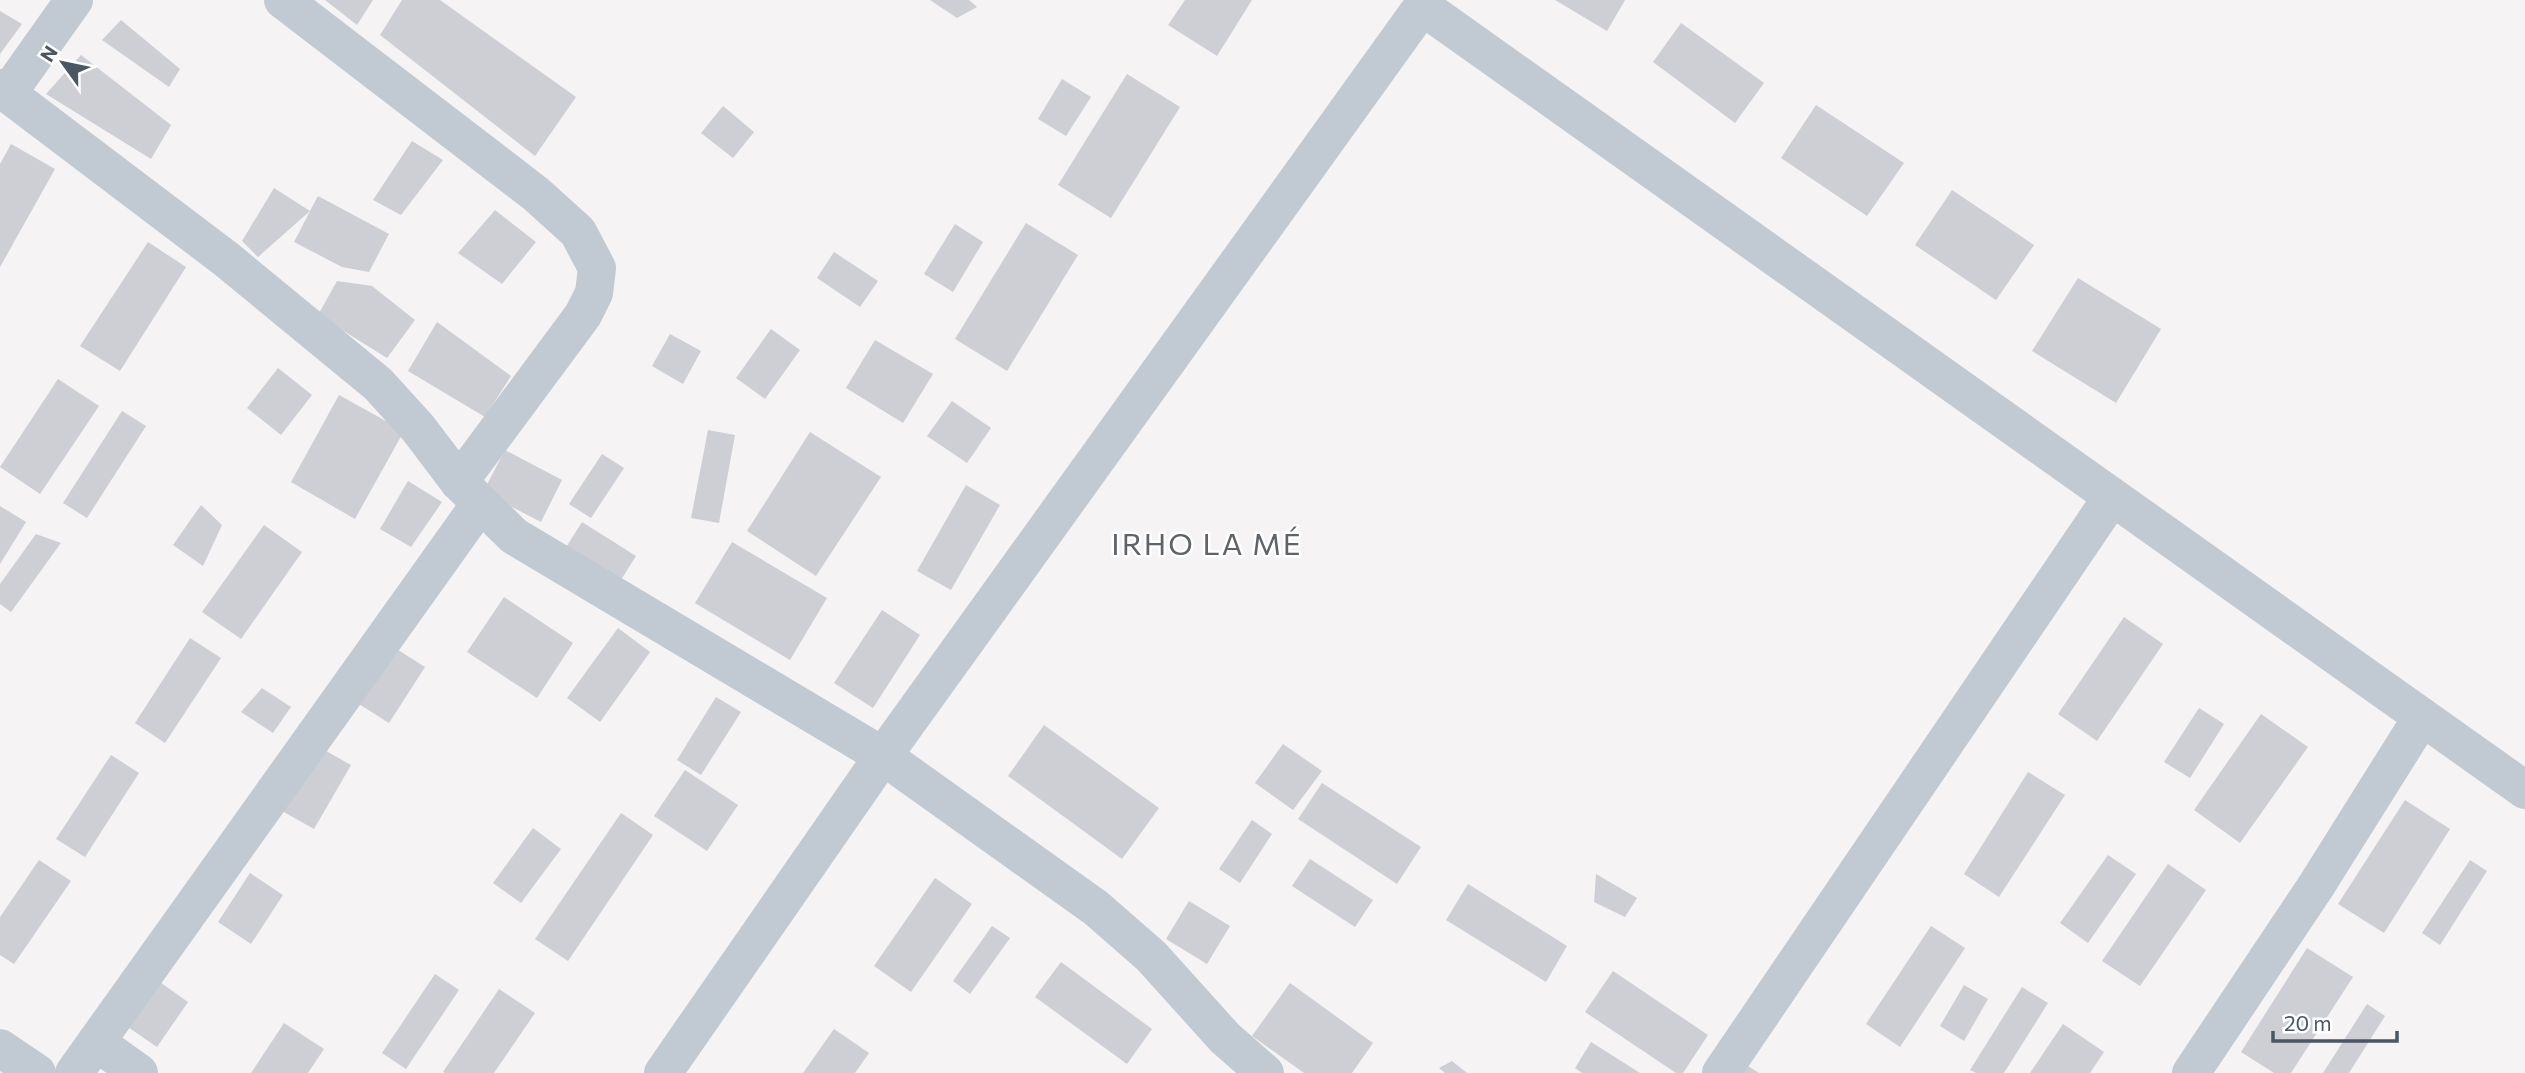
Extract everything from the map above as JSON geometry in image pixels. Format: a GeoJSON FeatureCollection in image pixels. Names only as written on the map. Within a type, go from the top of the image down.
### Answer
{"type":"FeatureCollection","features":[{"type":"Feature","properties":{"kind":"street"},"geometry":{"type":"LineString","coordinates":[[74,0],[4,91],[226,259],[378,384],[418,428],[470,493],[514,536],[883,756],[1096,908],[1151,956],[1225,1038],[1265,1073]]}},
{"type":"Feature","properties":{"kind":"street"},"geometry":{"type":"LineString","coordinates":[[74,1073],[470,493],[583,315],[594,293],[597,268],[578,232],[536,194],[283,0]]}},
{"type":"Feature","properties":{"kind":"street"},"geometry":{"type":"LineString","coordinates":[[663,1073],[883,756],[1425,4],[2525,790]]}},
{"type":"Feature","properties":{"kind":"street"},"geometry":{"type":"LineString","coordinates":[[1721,1073],[2112,497]]}},
{"type":"Feature","properties":{"kind":"street"},"geometry":{"type":"LineString","coordinates":[[2191,1073],[2316,886],[2422,717]]}},
{"type":"Feature","properties":{"kind":"street"},"geometry":{"type":"LineString","coordinates":[[96,1042],[139,1073]]}},
{"type":"Feature","properties":{"kind":"street"},"geometry":{"type":"LineString","coordinates":[[0,1048],[37,1073]]}},
{"type":"Feature","properties":{"kind":"building"},"geometry":{"type":"Polygon","coordinates":[[[325,0],[373,0],[357,25],[325,0]]]}},
{"type":"Feature","properties":{"kind":"building"},"geometry":{"type":"Polygon","coordinates":[[[402,0],[440,0],[576,97],[535,156],[380,35],[402,0]]]}},
{"type":"Feature","properties":{"kind":"building"},"geometry":{"type":"Polygon","coordinates":[[[930,0],[969,0],[977,7],[957,18],[930,0]]]}},
{"type":"Feature","properties":{"kind":"building"},"geometry":{"type":"Polygon","coordinates":[[[1185,0],[1252,0],[1217,56],[1168,25],[1185,0]]]}},
{"type":"Feature","properties":{"kind":"building"},"geometry":{"type":"Polygon","coordinates":[[[1555,0],[1625,0],[1607,31],[1555,0]]]}},
{"type":"Feature","properties":{"kind":"building"},"geometry":{"type":"Polygon","coordinates":[[[0,11],[22,24],[0,54],[0,11]]]}},
{"type":"Feature","properties":{"kind":"building"},"geometry":{"type":"Polygon","coordinates":[[[121,20],[180,69],[169,87],[102,40],[121,20]]]}},
{"type":"Feature","properties":{"kind":"building"},"geometry":{"type":"Polygon","coordinates":[[[1681,23],[1764,83],[1735,123],[1653,62],[1681,23]]]}},
{"type":"Feature","properties":{"kind":"building"},"geometry":{"type":"Polygon","coordinates":[[[81,55],[171,125],[151,159],[46,94],[81,55]]]}},
{"type":"Feature","properties":{"kind":"building"},"geometry":{"type":"Polygon","coordinates":[[[1127,74],[1180,107],[1111,218],[1058,185],[1127,74]]]}},
{"type":"Feature","properties":{"kind":"building"},"geometry":{"type":"Polygon","coordinates":[[[1062,79],[1091,97],[1066,136],[1038,119],[1062,79]]]}},
{"type":"Feature","properties":{"kind":"building"},"geometry":{"type":"Polygon","coordinates":[[[1816,105],[1904,163],[1867,216],[1781,158],[1816,105]]]}},
{"type":"Feature","properties":{"kind":"building"},"geometry":{"type":"Polygon","coordinates":[[[723,106],[754,132],[733,158],[701,133],[723,106]]]}},
{"type":"Feature","properties":{"kind":"building"},"geometry":{"type":"Polygon","coordinates":[[[412,141],[443,160],[401,215],[373,200],[412,141]]]}},
{"type":"Feature","properties":{"kind":"building"},"geometry":{"type":"Polygon","coordinates":[[[11,144],[55,169],[0,267],[0,164],[11,144]]]}},
{"type":"Feature","properties":{"kind":"building"},"geometry":{"type":"Polygon","coordinates":[[[274,188],[310,211],[258,257],[242,241],[274,188]]]}},
{"type":"Feature","properties":{"kind":"building"},"geometry":{"type":"Polygon","coordinates":[[[1952,190],[2034,245],[1996,300],[1915,245],[1952,190]]]}},
{"type":"Feature","properties":{"kind":"building"},"geometry":{"type":"Polygon","coordinates":[[[318,196],[389,234],[369,272],[342,267],[294,242],[318,196]]]}},
{"type":"Feature","properties":{"kind":"building"},"geometry":{"type":"Polygon","coordinates":[[[495,210],[536,242],[502,284],[458,253],[495,210]]]}},
{"type":"Feature","properties":{"kind":"building"},"geometry":{"type":"Polygon","coordinates":[[[1026,223],[1078,255],[1007,371],[955,339],[1026,223]]]}},
{"type":"Feature","properties":{"kind":"building"},"geometry":{"type":"Polygon","coordinates":[[[955,224],[983,242],[953,292],[924,274],[955,224]]]}},
{"type":"Feature","properties":{"kind":"building"},"geometry":{"type":"Polygon","coordinates":[[[148,242],[186,267],[120,371],[80,346],[148,242]]]}},
{"type":"Feature","properties":{"kind":"building"},"geometry":{"type":"Polygon","coordinates":[[[834,252],[878,281],[860,307],[817,278],[834,252]]]}},
{"type":"Feature","properties":{"kind":"building"},"geometry":{"type":"Polygon","coordinates":[[[2078,278],[2161,329],[2116,403],[2032,351],[2078,278]]]}},
{"type":"Feature","properties":{"kind":"building"},"geometry":{"type":"Polygon","coordinates":[[[337,281],[372,286],[415,320],[387,358],[318,315],[337,281]]]}},
{"type":"Feature","properties":{"kind":"building"},"geometry":{"type":"Polygon","coordinates":[[[437,322],[511,376],[485,417],[408,371],[437,322]]]}},
{"type":"Feature","properties":{"kind":"building"},"geometry":{"type":"Polygon","coordinates":[[[771,329],[800,350],[765,399],[736,378],[771,329]]]}},
{"type":"Feature","properties":{"kind":"building"},"geometry":{"type":"Polygon","coordinates":[[[670,334],[701,351],[683,384],[652,366],[670,334]]]}},
{"type":"Feature","properties":{"kind":"building"},"geometry":{"type":"Polygon","coordinates":[[[875,340],[933,374],[903,423],[846,388],[875,340]]]}},
{"type":"Feature","properties":{"kind":"building"},"geometry":{"type":"Polygon","coordinates":[[[278,368],[312,395],[281,435],[247,408],[278,368]]]}},
{"type":"Feature","properties":{"kind":"building"},"geometry":{"type":"Polygon","coordinates":[[[58,379],[99,406],[40,494],[0,467],[58,379]]]}},
{"type":"Feature","properties":{"kind":"building"},"geometry":{"type":"Polygon","coordinates":[[[339,395],[404,431],[355,519],[291,482],[339,395]]]}},
{"type":"Feature","properties":{"kind":"building"},"geometry":{"type":"Polygon","coordinates":[[[952,401],[991,428],[967,463],[927,436],[952,401]]]}},
{"type":"Feature","properties":{"kind":"building"},"geometry":{"type":"Polygon","coordinates":[[[122,411],[146,426],[87,518],[63,503],[122,411]]]}},
{"type":"Feature","properties":{"kind":"building"},"geometry":{"type":"Polygon","coordinates":[[[708,430],[735,435],[719,523],[691,518],[708,430]]]}},
{"type":"Feature","properties":{"kind":"building"},"geometry":{"type":"Polygon","coordinates":[[[810,432],[881,477],[816,576],[747,531],[810,432]]]}},
{"type":"Feature","properties":{"kind":"building"},"geometry":{"type":"Polygon","coordinates":[[[505,450],[562,480],[541,522],[483,492],[505,450]]]}},
{"type":"Feature","properties":{"kind":"building"},"geometry":{"type":"Polygon","coordinates":[[[602,454],[624,468],[591,518],[569,504],[602,454]]]}},
{"type":"Feature","properties":{"kind":"building"},"geometry":{"type":"Polygon","coordinates":[[[408,481],[442,502],[411,547],[380,529],[408,481]]]}},
{"type":"Feature","properties":{"kind":"building"},"geometry":{"type":"Polygon","coordinates":[[[966,485],[1000,505],[951,590],[917,571],[966,485]]]}},
{"type":"Feature","properties":{"kind":"building"},"geometry":{"type":"Polygon","coordinates":[[[201,505],[222,525],[203,566],[173,545],[201,505]]]}},
{"type":"Feature","properties":{"kind":"building"},"geometry":{"type":"Polygon","coordinates":[[[0,506],[26,522],[0,564],[0,506]]]}},
{"type":"Feature","properties":{"kind":"building"},"geometry":{"type":"Polygon","coordinates":[[[582,522],[636,556],[619,583],[565,549],[582,522]]]}},
{"type":"Feature","properties":{"kind":"building"},"geometry":{"type":"Polygon","coordinates":[[[264,525],[302,552],[241,639],[202,612],[264,525]]]}},
{"type":"Feature","properties":{"kind":"building"},"geometry":{"type":"Polygon","coordinates":[[[36,534],[61,543],[11,612],[0,604],[0,584],[36,534]]]}},
{"type":"Feature","properties":{"kind":"building"},"geometry":{"type":"Polygon","coordinates":[[[732,542],[827,598],[790,660],[695,603],[732,542]]]}},
{"type":"Feature","properties":{"kind":"building"},"geometry":{"type":"Polygon","coordinates":[[[504,597],[573,643],[537,698],[467,652],[504,597]]]}},
{"type":"Feature","properties":{"kind":"building"},"geometry":{"type":"Polygon","coordinates":[[[882,610],[920,635],[873,708],[834,683],[882,610]]]}},
{"type":"Feature","properties":{"kind":"building"},"geometry":{"type":"Polygon","coordinates":[[[2124,617],[2163,644],[2097,741],[2058,714],[2124,617]]]}},
{"type":"Feature","properties":{"kind":"building"},"geometry":{"type":"Polygon","coordinates":[[[618,628],[650,652],[600,722],[567,698],[618,628]]]}},
{"type":"Feature","properties":{"kind":"building"},"geometry":{"type":"Polygon","coordinates":[[[190,638],[221,658],[165,743],[135,723],[190,638]]]}},
{"type":"Feature","properties":{"kind":"building"},"geometry":{"type":"Polygon","coordinates":[[[387,643],[425,667],[389,723],[351,699],[387,643]]]}},
{"type":"Feature","properties":{"kind":"building"},"geometry":{"type":"Polygon","coordinates":[[[262,688],[291,707],[273,733],[241,712],[262,688]]]}},
{"type":"Feature","properties":{"kind":"building"},"geometry":{"type":"Polygon","coordinates":[[[716,697],[741,712],[701,775],[677,760],[716,697]]]}},
{"type":"Feature","properties":{"kind":"building"},"geometry":{"type":"Polygon","coordinates":[[[2199,708],[2224,724],[2190,778],[2164,762],[2199,708]]]}},
{"type":"Feature","properties":{"kind":"building"},"geometry":{"type":"Polygon","coordinates":[[[2261,714],[2308,747],[2240,843],[2194,810],[2261,714]]]}},
{"type":"Feature","properties":{"kind":"building"},"geometry":{"type":"Polygon","coordinates":[[[1044,725],[1159,808],[1122,859],[1008,776],[1044,725]]]}},
{"type":"Feature","properties":{"kind":"building"},"geometry":{"type":"Polygon","coordinates":[[[1283,744],[1322,771],[1293,810],[1255,783],[1283,744]]]}},
{"type":"Feature","properties":{"kind":"building"},"geometry":{"type":"Polygon","coordinates":[[[319,747],[351,765],[314,829],[282,811],[319,747]]]}},
{"type":"Feature","properties":{"kind":"building"},"geometry":{"type":"Polygon","coordinates":[[[111,755],[139,773],[85,857],[56,839],[111,755]]]}},
{"type":"Feature","properties":{"kind":"building"},"geometry":{"type":"Polygon","coordinates":[[[685,770],[738,805],[707,851],[654,816],[685,770]]]}},
{"type":"Feature","properties":{"kind":"building"},"geometry":{"type":"Polygon","coordinates":[[[2028,772],[2065,795],[1999,897],[1964,874],[2028,772]]]}},
{"type":"Feature","properties":{"kind":"building"},"geometry":{"type":"Polygon","coordinates":[[[1322,783],[1421,847],[1397,884],[1298,819],[1322,783]]]}},
{"type":"Feature","properties":{"kind":"building"},"geometry":{"type":"Polygon","coordinates":[[[2405,800],[2450,829],[2384,933],[2338,904],[2405,800]]]}},
{"type":"Feature","properties":{"kind":"building"},"geometry":{"type":"Polygon","coordinates":[[[621,813],[653,835],[568,961],[535,939],[621,813]]]}},
{"type":"Feature","properties":{"kind":"building"},"geometry":{"type":"Polygon","coordinates":[[[1252,820],[1272,834],[1240,883],[1219,869],[1252,820]]]}},
{"type":"Feature","properties":{"kind":"building"},"geometry":{"type":"Polygon","coordinates":[[[533,828],[561,849],[521,903],[493,883],[533,828]]]}},
{"type":"Feature","properties":{"kind":"building"},"geometry":{"type":"Polygon","coordinates":[[[2108,855],[2136,874],[2088,943],[2060,923],[2108,855]]]}},
{"type":"Feature","properties":{"kind":"building"},"geometry":{"type":"Polygon","coordinates":[[[1310,859],[1373,900],[1355,927],[1292,886],[1310,859]]]}},
{"type":"Feature","properties":{"kind":"building"},"geometry":{"type":"Polygon","coordinates":[[[39,860],[71,881],[14,964],[0,955],[0,917],[39,860]]]}},
{"type":"Feature","properties":{"kind":"building"},"geometry":{"type":"Polygon","coordinates":[[[2470,860],[2487,871],[2440,945],[2422,933],[2470,860]]]}},
{"type":"Feature","properties":{"kind":"building"},"geometry":{"type":"Polygon","coordinates":[[[2168,864],[2206,890],[2140,986],[2102,961],[2168,864]]]}},
{"type":"Feature","properties":{"kind":"building"},"geometry":{"type":"Polygon","coordinates":[[[250,873],[283,895],[251,944],[218,922],[250,873]]]}},
{"type":"Feature","properties":{"kind":"building"},"geometry":{"type":"Polygon","coordinates":[[[1596,874],[1637,898],[1625,917],[1594,902],[1596,874]]]}},
{"type":"Feature","properties":{"kind":"building"},"geometry":{"type":"Polygon","coordinates":[[[935,878],[972,904],[911,992],[874,966],[935,878]]]}},
{"type":"Feature","properties":{"kind":"building"},"geometry":{"type":"Polygon","coordinates":[[[1468,884],[1567,946],[1546,982],[1446,920],[1468,884]]]}},
{"type":"Feature","properties":{"kind":"building"},"geometry":{"type":"Polygon","coordinates":[[[1189,901],[1230,926],[1207,964],[1166,939],[1189,901]]]}},
{"type":"Feature","properties":{"kind":"building"},"geometry":{"type":"Polygon","coordinates":[[[992,926],[1010,938],[970,994],[953,981],[992,926]]]}},
{"type":"Feature","properties":{"kind":"building"},"geometry":{"type":"Polygon","coordinates":[[[1931,926],[1965,948],[1900,1047],[1866,1024],[1931,926]]]}},
{"type":"Feature","properties":{"kind":"building"},"geometry":{"type":"Polygon","coordinates":[[[2307,948],[2353,977],[2291,1073],[2274,1073],[2241,1052],[2307,948]]]}},
{"type":"Feature","properties":{"kind":"building"},"geometry":{"type":"Polygon","coordinates":[[[1061,962],[1152,1029],[1127,1064],[1035,997],[1061,962]]]}},
{"type":"Feature","properties":{"kind":"building"},"geometry":{"type":"Polygon","coordinates":[[[1613,971],[1708,1035],[1683,1073],[1676,1073],[1585,1012],[1613,971]]]}},
{"type":"Feature","properties":{"kind":"building"},"geometry":{"type":"Polygon","coordinates":[[[435,974],[459,990],[406,1069],[382,1053],[435,974]]]}},
{"type":"Feature","properties":{"kind":"building"},"geometry":{"type":"Polygon","coordinates":[[[157,980],[188,1002],[157,1047],[125,1025],[157,980]]]}},
{"type":"Feature","properties":{"kind":"building"},"geometry":{"type":"Polygon","coordinates":[[[1290,983],[1373,1043],[1352,1073],[1304,1073],[1252,1036],[1290,983]]]}},
{"type":"Feature","properties":{"kind":"building"},"geometry":{"type":"Polygon","coordinates":[[[1964,985],[1988,999],[1964,1041],[1940,1026],[1964,985]]]}},
{"type":"Feature","properties":{"kind":"building"},"geometry":{"type":"Polygon","coordinates":[[[2022,987],[2048,1003],[2004,1073],[1976,1073],[1970,1070],[2022,987]]]}},
{"type":"Feature","properties":{"kind":"building"},"geometry":{"type":"Polygon","coordinates":[[[499,989],[535,1013],[494,1073],[443,1072],[499,989]]]}},
{"type":"Feature","properties":{"kind":"building"},"geometry":{"type":"Polygon","coordinates":[[[2367,1004],[2385,1016],[2349,1073],[2323,1073],[2367,1004]]]}},
{"type":"Feature","properties":{"kind":"building"},"geometry":{"type":"Polygon","coordinates":[[[284,1023],[324,1049],[308,1073],[251,1073],[284,1023]]]}},
{"type":"Feature","properties":{"kind":"building"},"geometry":{"type":"Polygon","coordinates":[[[2063,1024],[2104,1052],[2090,1073],[2030,1073],[2063,1024]]]}},
{"type":"Feature","properties":{"kind":"building"},"geometry":{"type":"Polygon","coordinates":[[[834,1029],[869,1053],[855,1073],[803,1073],[834,1029]]]}},
{"type":"Feature","properties":{"kind":"building"},"geometry":{"type":"Polygon","coordinates":[[[1591,1042],[1640,1073],[1582,1073],[1575,1068],[1591,1042]]]}},
{"type":"Feature","properties":{"kind":"building"},"geometry":{"type":"Polygon","coordinates":[[[1452,1061],[1467,1073],[1445,1073],[1439,1068],[1452,1061]]]}},
{"type":"Feature","properties":{"kind":"building"},"geometry":{"type":"Polygon","coordinates":[[[1748,1066],[1759,1073],[1743,1073],[1748,1066]]]}},
{"type":"Feature","properties":{"kind":"district","name":"IRHO LA MÉ"},"geometry":{"type":"Point","coordinates":[1207,545]}}]}
